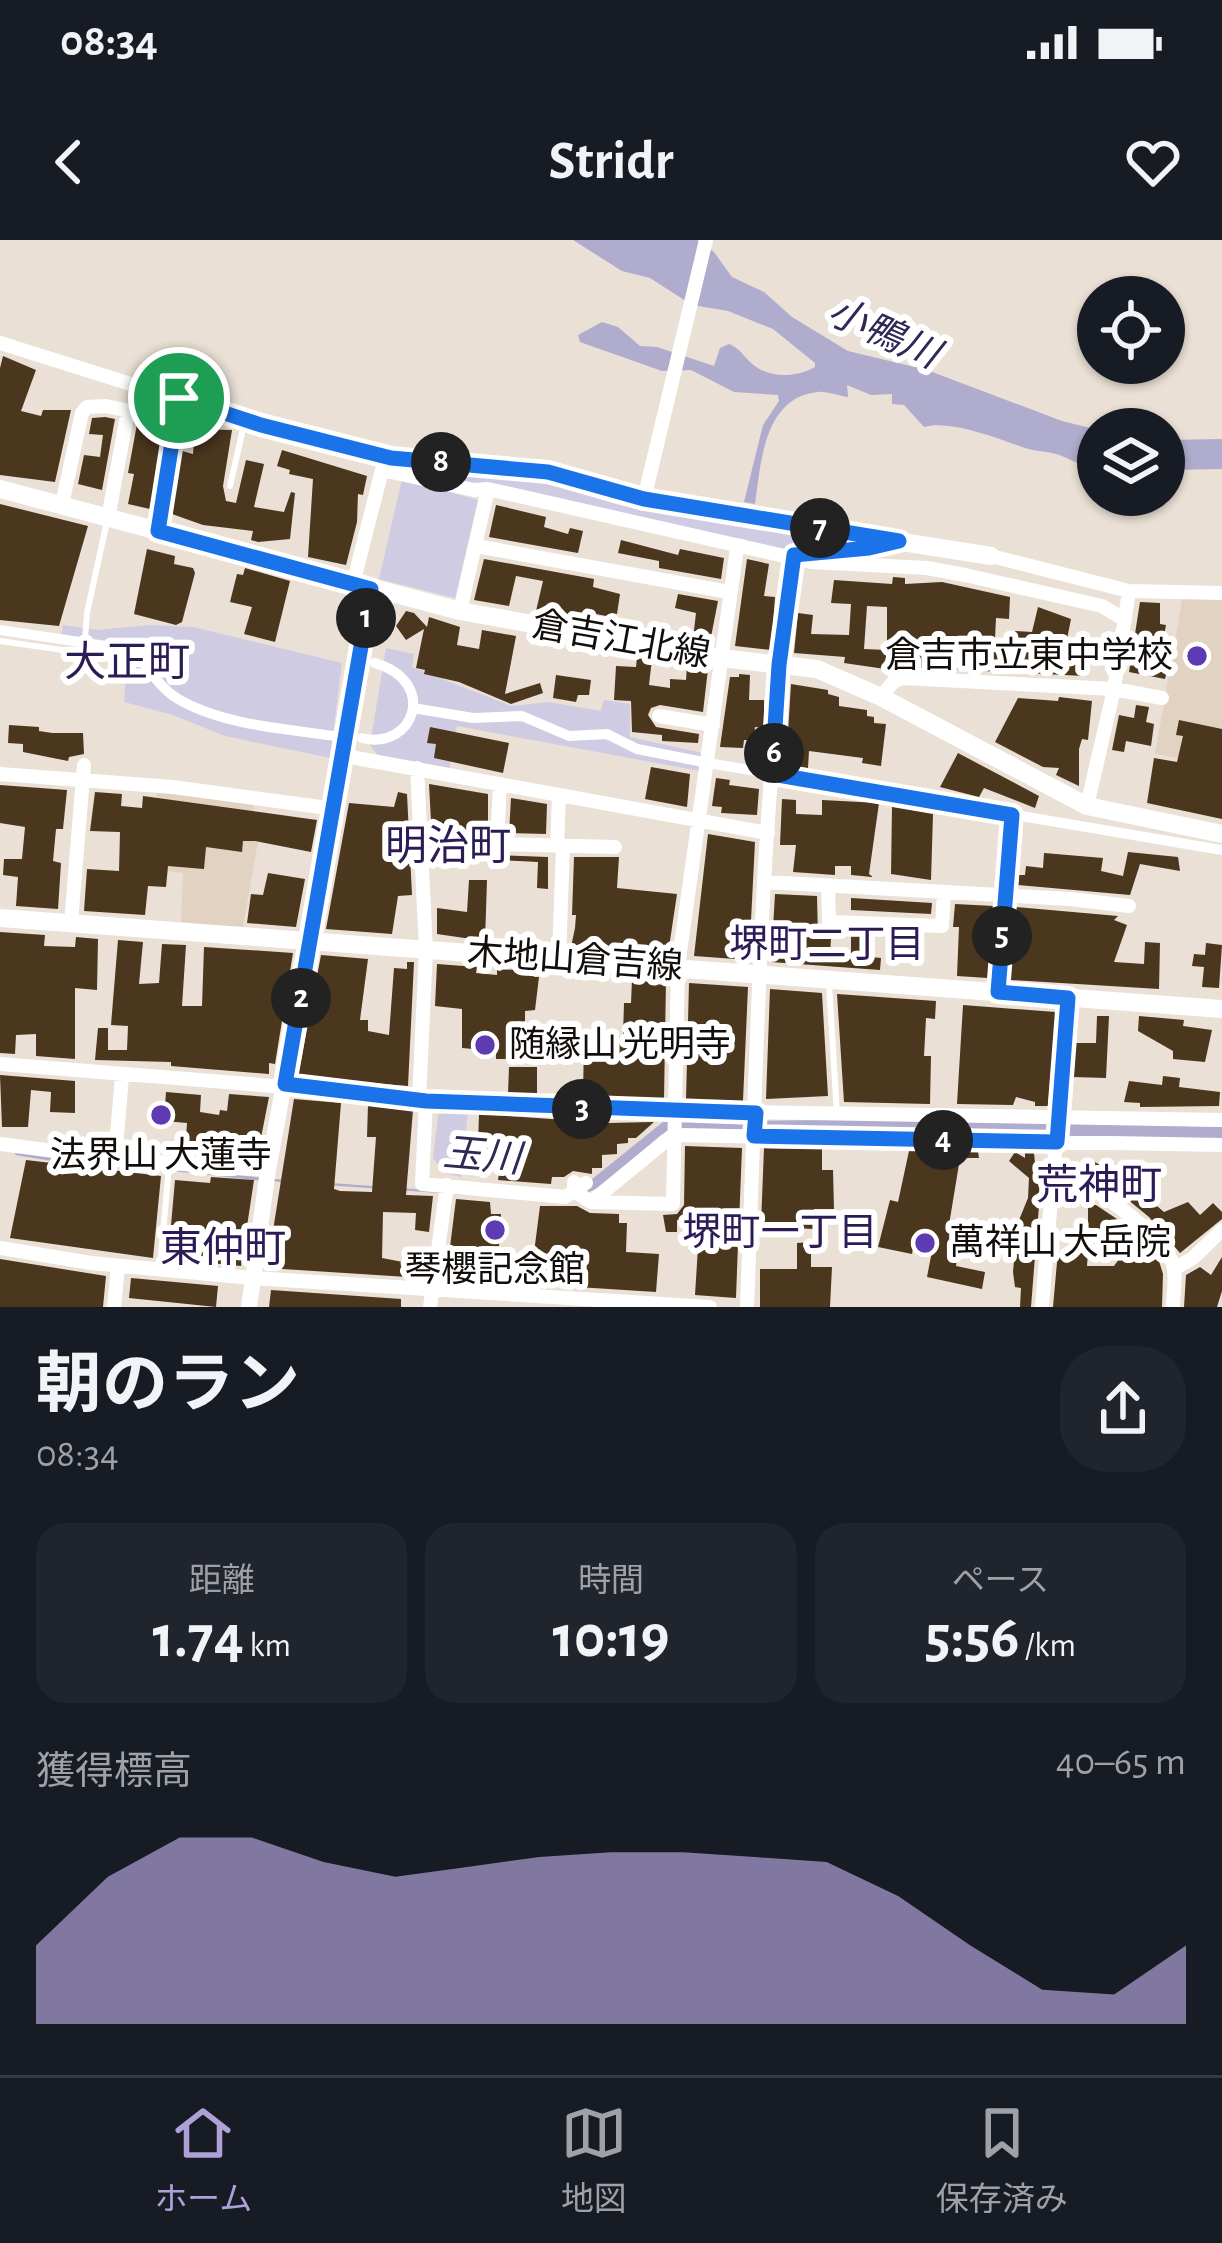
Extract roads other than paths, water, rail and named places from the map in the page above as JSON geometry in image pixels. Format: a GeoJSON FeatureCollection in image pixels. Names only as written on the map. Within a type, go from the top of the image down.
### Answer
{"type":"FeatureCollection","features":[{"type":"Feature","properties":{"kind":"main road"},"geometry":{"type":"LineString","coordinates":[[548,472],[991,556]]}},
{"type":"Feature","properties":{"kind":"main road","name":"倉吉江北線"},"geometry":{"type":"LineString","coordinates":[[0,489],[460,611],[721,658],[817,669],[881,697],[1087,806],[1222,834]]}},
{"type":"Feature","properties":{"kind":"main road","name":"木地山倉吉線"},"geometry":{"type":"LineString","coordinates":[[0,918],[1222,1010]]}},
{"type":"Feature","properties":{"kind":"street"},"geometry":{"type":"LineString","coordinates":[[646,490],[706,240]]}},
{"type":"Feature","properties":{"kind":"street"},"geometry":{"type":"LineString","coordinates":[[0,343],[474,490],[488,489],[737,548],[794,555],[899,541]]}},
{"type":"Feature","properties":{"kind":"street"},"geometry":{"type":"LineString","coordinates":[[158,531],[179,398]]}},
{"type":"Feature","properties":{"kind":"street"},"geometry":{"type":"LineString","coordinates":[[62,504],[87,407],[106,406],[176,421]]}},
{"type":"Feature","properties":{"kind":"street"},"geometry":{"type":"LineString","coordinates":[[108,518],[128,411]]}},
{"type":"Feature","properties":{"kind":"street"},"geometry":{"type":"LineString","coordinates":[[386,464],[548,472]]}},
{"type":"Feature","properties":{"kind":"street"},"geometry":{"type":"LineString","coordinates":[[248,1307],[268,1170],[351,744],[362,586],[386,464]]}},
{"type":"Feature","properties":{"kind":"street"},"geometry":{"type":"LineString","coordinates":[[460,611],[488,489]]}},
{"type":"Feature","properties":{"kind":"street"},"geometry":{"type":"LineString","coordinates":[[476,546],[729,592]]}},
{"type":"Feature","properties":{"kind":"street"},"geometry":{"type":"LineString","coordinates":[[591,1202],[673,1204],[679,966],[737,548]]}},
{"type":"Feature","properties":{"kind":"street"},"geometry":{"type":"LineString","coordinates":[[794,555],[811,562],[965,574],[1102,606],[1125,620]]}},
{"type":"Feature","properties":{"kind":"street"},"geometry":{"type":"LineString","coordinates":[[748,1307],[765,882],[779,665],[794,555]]}},
{"type":"Feature","properties":{"kind":"street"},"geometry":{"type":"LineString","coordinates":[[991,556],[1129,591],[1222,593]]}},
{"type":"Feature","properties":{"kind":"street"},"geometry":{"type":"LineString","coordinates":[[1087,806],[1114,689],[1129,591]]}},
{"type":"Feature","properties":{"kind":"street"},"geometry":{"type":"LineString","coordinates":[[0,630],[84,648],[132,650],[150,675],[176,698],[206,711],[351,744],[417,769],[768,833]]}},
{"type":"Feature","properties":{"kind":"street"},"geometry":{"type":"LineString","coordinates":[[351,744],[401,730],[413,708],[413,693],[403,676],[375,663]]}},
{"type":"Feature","properties":{"kind":"street"},"geometry":{"type":"LineString","coordinates":[[881,697],[894,681],[903,678],[1114,689],[1162,698]]}},
{"type":"Feature","properties":{"kind":"street"},"geometry":{"type":"LineString","coordinates":[[413,708],[472,718],[522,716],[569,736],[608,734],[638,748],[708,763],[1222,850]]}},
{"type":"Feature","properties":{"kind":"street"},"geometry":{"type":"LineString","coordinates":[[658,716],[712,725]]}},
{"type":"Feature","properties":{"kind":"street"},"geometry":{"type":"LineString","coordinates":[[417,769],[426,949],[422,1184],[566,1197],[578,1185],[591,1202]]}},
{"type":"Feature","properties":{"kind":"street"},"geometry":{"type":"LineString","coordinates":[[0,774],[83,772],[335,809]]}},
{"type":"Feature","properties":{"kind":"street"},"geometry":{"type":"LineString","coordinates":[[70,923],[83,772]]}},
{"type":"Feature","properties":{"kind":"street"},"geometry":{"type":"LineString","coordinates":[[500,784],[497,844],[615,847]]}},
{"type":"Feature","properties":{"kind":"street"},"geometry":{"type":"LineString","coordinates":[[559,794],[559,958]]}},
{"type":"Feature","properties":{"kind":"street"},"geometry":{"type":"LineString","coordinates":[[998,992],[1012,815]]}},
{"type":"Feature","properties":{"kind":"street"},"geometry":{"type":"LineString","coordinates":[[765,882],[1129,906]]}},
{"type":"Feature","properties":{"kind":"street"},"geometry":{"type":"LineString","coordinates":[[828,886],[829,922],[942,926],[944,892]]}},
{"type":"Feature","properties":{"kind":"street"},"geometry":{"type":"LineString","coordinates":[[1042,1307],[1068,998]]}},
{"type":"Feature","properties":{"kind":"street"},"geometry":{"type":"LineString","coordinates":[[0,1064],[285,1084],[423,1100],[675,1112],[1222,1120]]}},
{"type":"Feature","properties":{"kind":"street"},"geometry":{"type":"LineString","coordinates":[[115,1159],[122,1076]]}},
{"type":"Feature","properties":{"kind":"street"},"geometry":{"type":"LineString","coordinates":[[591,1202],[673,1135],[1222,1145]]}},
{"type":"Feature","properties":{"kind":"street"},"geometry":{"type":"LineString","coordinates":[[0,1144],[115,1159],[268,1170]]}},
{"type":"Feature","properties":{"kind":"street"},"geometry":{"type":"LineString","coordinates":[[1054,1166],[1094,1188],[1134,1219],[1174,1269],[1173,1307]]}},
{"type":"Feature","properties":{"kind":"street"},"geometry":{"type":"LineString","coordinates":[[430,1307],[447,1185]]}},
{"type":"Feature","properties":{"kind":"street"},"geometry":{"type":"LineString","coordinates":[[1174,1269],[1222,1231]]}},
{"type":"Feature","properties":{"kind":"street"},"geometry":{"type":"LineString","coordinates":[[0,1248],[118,1266],[252,1278],[710,1307]]}},
{"type":"Feature","properties":{"kind":"street"},"geometry":{"type":"LineString","coordinates":[[114,1307],[118,1266]]}},
{"type":"Feature","properties":{"kind":"lane"},"geometry":{"type":"LineString","coordinates":[[230,486],[245,420]]}},
{"type":"Feature","properties":{"kind":"lane"},"geometry":{"type":"LineString","coordinates":[[84,648],[108,518]]}},
{"type":"Feature","properties":{"kind":"lane"},"geometry":{"type":"LineString","coordinates":[[0,641],[84,648],[118,658]]}},
{"type":"Feature","properties":{"kind":"lane"},"geometry":{"type":"LineString","coordinates":[[829,981],[837,1114]]}},
{"type":"Feature","properties":{"kind":"lane"},"geometry":{"type":"LineString","coordinates":[[159,1270],[169,1164]]}},
{"type":"Feature","properties":{"kind":"waterway"},"geometry":{"type":"LineString","coordinates":[[148,396],[177,407]]}},
{"type":"Feature","properties":{"kind":"waterway","name":"玉川"},"geometry":{"type":"LineString","coordinates":[[17,1153],[60,1160]]}},
{"type":"Feature","properties":{"kind":"place","name":"倉吉市立東中学校"},"geometry":{"type":"Point","coordinates":[1197,656]}},
{"type":"Feature","properties":{"kind":"place","name":"随縁山 光明寺"},"geometry":{"type":"Point","coordinates":[485,1045]}},
{"type":"Feature","properties":{"kind":"place","name":"法界山 大蓮寺"},"geometry":{"type":"Point","coordinates":[161,1115]}},
{"type":"Feature","properties":{"kind":"place","name":"琴櫻記念館"},"geometry":{"type":"Point","coordinates":[495,1230]}},
{"type":"Feature","properties":{"kind":"place","name":"萬祥山 大岳院"},"geometry":{"type":"Point","coordinates":[925,1243]}},
{"type":"Feature","properties":{"kind":"district","name":"大正町"},"geometry":{"type":"Point","coordinates":[127,663]}},
{"type":"Feature","properties":{"kind":"district","name":"明治町"},"geometry":{"type":"Point","coordinates":[448,847]}},
{"type":"Feature","properties":{"kind":"district","name":"堺町二丁目"},"geometry":{"type":"Point","coordinates":[827,945]}},
{"type":"Feature","properties":{"kind":"district","name":"荒神町"},"geometry":{"type":"Point","coordinates":[1099,1186]}},
{"type":"Feature","properties":{"kind":"district","name":"堺町一丁目"},"geometry":{"type":"Point","coordinates":[780,1233]}},
{"type":"Feature","properties":{"kind":"district","name":"東仲町"},"geometry":{"type":"Point","coordinates":[223,1249]}},
{"type":"Feature","properties":{"kind":"water label","name":"小鴨川"},"geometry":{"type":"Point","coordinates":[883,334]}}]}
